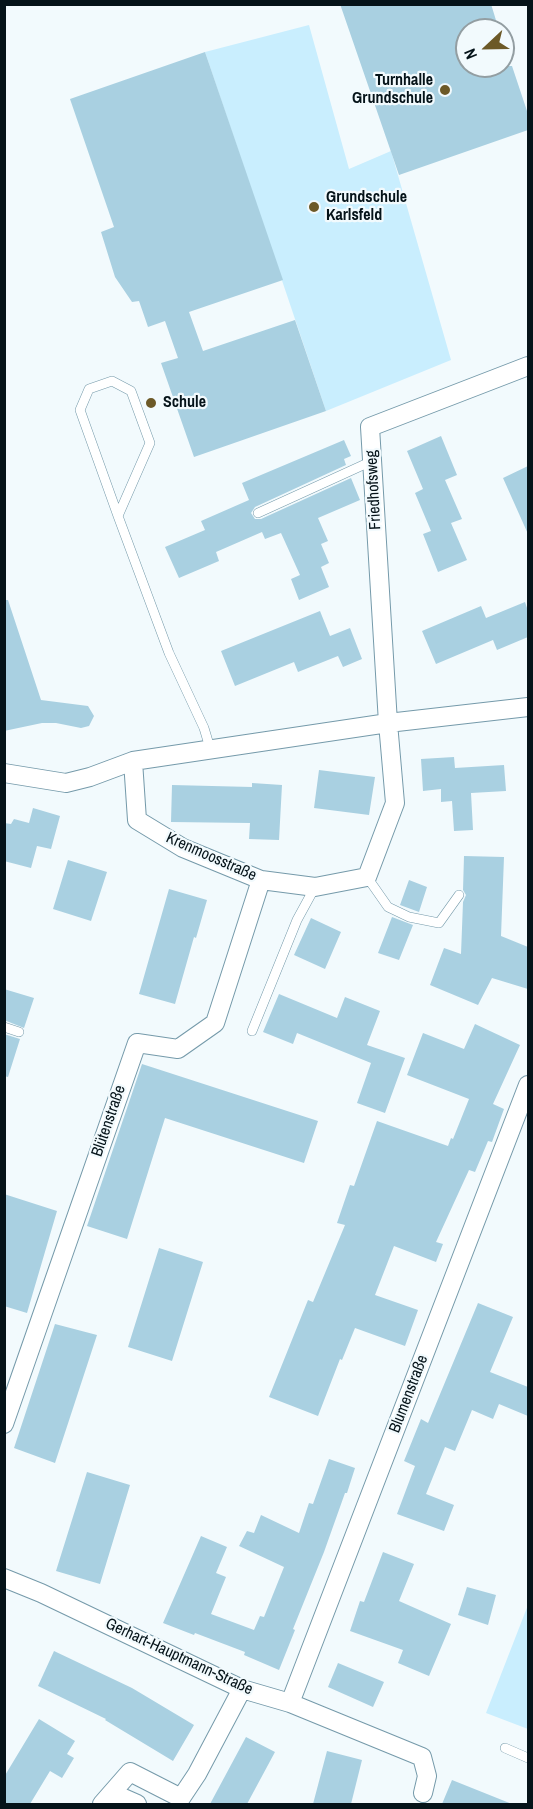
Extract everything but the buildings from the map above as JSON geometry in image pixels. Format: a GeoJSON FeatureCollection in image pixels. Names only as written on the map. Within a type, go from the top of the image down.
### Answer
{"type":"FeatureCollection","features":[{"type":"Feature","properties":{"kind":"street","name":"Friedhofsweg"},"geometry":{"type":"LineString","coordinates":[[388,723],[370,427],[528,366]]}},
{"type":"Feature","properties":{"kind":"street"},"geometry":{"type":"LineString","coordinates":[[4,773],[66,783],[133,761],[210,748],[388,723],[528,707]]}},
{"type":"Feature","properties":{"kind":"street"},"geometry":{"type":"LineString","coordinates":[[367,877],[395,803],[388,723]]}},
{"type":"Feature","properties":{"kind":"street","name":"Krenmoosstraße"},"geometry":{"type":"LineString","coordinates":[[133,761],[137,820],[183,848],[261,880],[315,887],[367,877]]}},
{"type":"Feature","properties":{"kind":"street","name":"Blütenstraße"},"geometry":{"type":"LineString","coordinates":[[4,1424],[136,1043],[178,1049],[215,1023],[261,880]]}},
{"type":"Feature","properties":{"kind":"street","name":"Blumenstraße"},"geometry":{"type":"LineString","coordinates":[[290,1703],[528,1085]]}},
{"type":"Feature","properties":{"kind":"street","name":"Gerhart-Hauptmann-Straße"},"geometry":{"type":"LineString","coordinates":[[4,1578],[41,1593],[242,1689],[290,1703],[422,1757],[427,1776],[423,1793]]}},
{"type":"Feature","properties":{"kind":"street"},"geometry":{"type":"LineString","coordinates":[[107,1799],[130,1772],[178,1801],[197,1774],[242,1689]]}},
{"type":"Feature","properties":{"kind":"street"},"geometry":{"type":"LineString","coordinates":[[107,1799],[137,1804]]}},
{"type":"Feature","properties":{"kind":"lane"},"geometry":{"type":"LineString","coordinates":[[118,516],[150,443],[131,391],[112,381],[88,389],[80,410],[118,516],[169,653],[204,728],[210,748]]}},
{"type":"Feature","properties":{"kind":"lane"},"geometry":{"type":"LineString","coordinates":[[258,513],[372,461]]}},
{"type":"Feature","properties":{"kind":"lane"},"geometry":{"type":"LineString","coordinates":[[367,877],[388,906],[410,917],[439,923],[459,895]]}},
{"type":"Feature","properties":{"kind":"lane"},"geometry":{"type":"LineString","coordinates":[[252,1031],[297,920],[315,887]]}},
{"type":"Feature","properties":{"kind":"lane"},"geometry":{"type":"LineString","coordinates":[[4,1027],[19,1032]]}},
{"type":"Feature","properties":{"kind":"lane"},"geometry":{"type":"LineString","coordinates":[[505,1748],[528,1758]]}},
{"type":"Feature","properties":{"kind":"shaded area"},"geometry":{"type":"Polygon","coordinates":[[[309,25],[349,169],[391,151],[451,360],[326,411],[205,52],[309,25]]]}},
{"type":"Feature","properties":{"kind":"shaded area"},"geometry":{"type":"Polygon","coordinates":[[[528,1605],[528,1729],[486,1713],[528,1605]]]}},
{"type":"Feature","properties":{"kind":"place","name":"Turnhalle Grundschule"},"geometry":{"type":"Point","coordinates":[445,90]}},
{"type":"Feature","properties":{"kind":"place","name":"Grundschule Karlsfeld"},"geometry":{"type":"Point","coordinates":[314,207]}},
{"type":"Feature","properties":{"kind":"place","name":"Schule"},"geometry":{"type":"Point","coordinates":[151,403]}}]}
